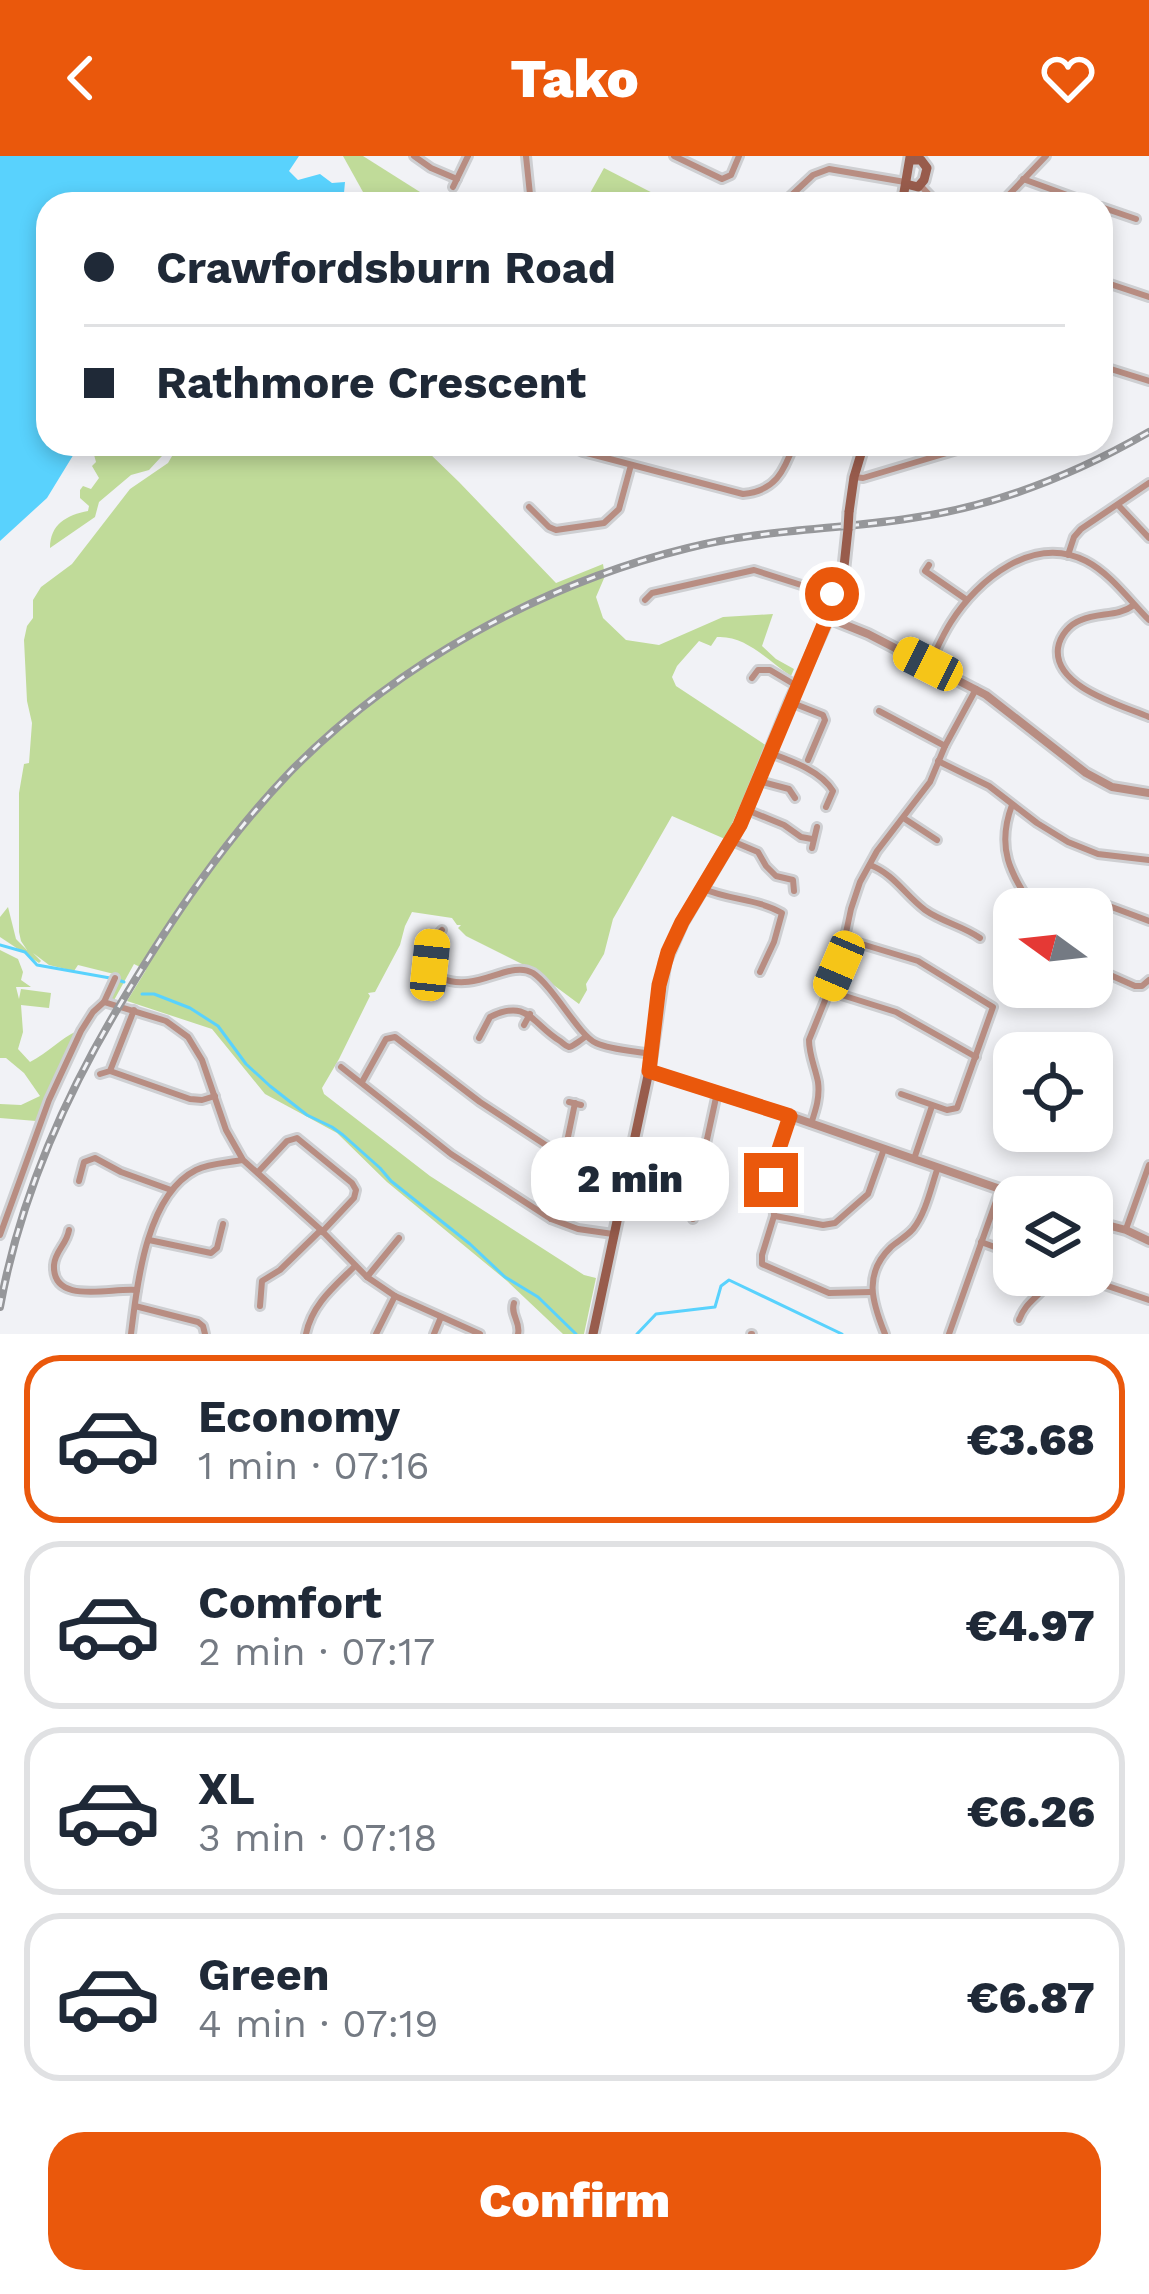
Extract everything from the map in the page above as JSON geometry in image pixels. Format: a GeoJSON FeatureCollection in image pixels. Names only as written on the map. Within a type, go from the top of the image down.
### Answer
{"type":"FeatureCollection","features":[{"type":"Feature","properties":{"kind":"main road"},"geometry":{"type":"LineString","coordinates":[[910,192],[918,159]]}},
{"type":"Feature","properties":{"kind":"main road"},"geometry":{"type":"LineString","coordinates":[[913,185],[918,159]]}},
{"type":"Feature","properties":{"kind":"main road"},"geometry":{"type":"LineString","coordinates":[[593,1334],[649,1071],[665,962],[682,922],[747,810],[828,618],[843,576],[860,456]]}},
{"type":"Feature","properties":{"kind":"street"},"geometry":{"type":"LineString","coordinates":[[414,156],[455,183],[468,156]]}},
{"type":"Feature","properties":{"kind":"street"},"geometry":{"type":"LineString","coordinates":[[526,156],[530,192]]}},
{"type":"Feature","properties":{"kind":"street"},"geometry":{"type":"LineString","coordinates":[[674,156],[722,179],[731,175],[739,156]]}},
{"type":"Feature","properties":{"kind":"street"},"geometry":{"type":"LineString","coordinates":[[1011,192],[1046,156]]}},
{"type":"Feature","properties":{"kind":"street"},"geometry":{"type":"LineString","coordinates":[[795,192],[813,176],[829,170],[913,185],[922,192]]}},
{"type":"Feature","properties":{"kind":"street"},"geometry":{"type":"LineString","coordinates":[[1023,179],[1059,192]]}},
{"type":"Feature","properties":{"kind":"street"},"geometry":{"type":"LineString","coordinates":[[1113,211],[1136,219]]}},
{"type":"Feature","properties":{"kind":"street"},"geometry":{"type":"LineString","coordinates":[[1113,285],[1149,297]]}},
{"type":"Feature","properties":{"kind":"street"},"geometry":{"type":"LineString","coordinates":[[1113,369],[1149,381]]}},
{"type":"Feature","properties":{"kind":"street"},"geometry":{"type":"LineString","coordinates":[[598,456],[749,494],[778,480],[790,456]]}},
{"type":"Feature","properties":{"kind":"street"},"geometry":{"type":"LineString","coordinates":[[854,477],[936,456]]}},
{"type":"Feature","properties":{"kind":"street"},"geometry":{"type":"LineString","coordinates":[[529,507],[556,530],[604,523],[619,509],[631,465]]}},
{"type":"Feature","properties":{"kind":"street"},"geometry":{"type":"LineString","coordinates":[[1068,555],[1081,529],[1149,483]]}},
{"type":"Feature","properties":{"kind":"street"},"geometry":{"type":"LineString","coordinates":[[1118,506],[1149,538]]}},
{"type":"Feature","properties":{"kind":"street"},"geometry":{"type":"LineString","coordinates":[[928,664],[967,600],[1004,568],[1036,554],[1068,555],[1094,566],[1149,620]]}},
{"type":"Feature","properties":{"kind":"street"},"geometry":{"type":"LineString","coordinates":[[929,565],[925,571],[967,600]]}},
{"type":"Feature","properties":{"kind":"street"},"geometry":{"type":"LineString","coordinates":[[645,600],[652,593],[754,570],[836,596]]}},
{"type":"Feature","properties":{"kind":"street"},"geometry":{"type":"LineString","coordinates":[[1135,605],[1121,613],[1075,622],[1061,640],[1058,653],[1065,672],[1082,688],[1149,717]]}},
{"type":"Feature","properties":{"kind":"street"},"geometry":{"type":"LineString","coordinates":[[828,618],[976,689],[1086,773],[1112,787],[1149,793]]}},
{"type":"Feature","properties":{"kind":"street"},"geometry":{"type":"LineString","coordinates":[[752,678],[766,668],[797,686]]}},
{"type":"Feature","properties":{"kind":"street"},"geometry":{"type":"LineString","coordinates":[[811,1124],[819,1099],[809,1040],[839,966],[855,896],[869,864],[930,782],[976,689]]}},
{"type":"Feature","properties":{"kind":"street"},"geometry":{"type":"LineString","coordinates":[[790,702],[824,715],[812,758]]}},
{"type":"Feature","properties":{"kind":"street"},"geometry":{"type":"LineString","coordinates":[[879,711],[945,746]]}},
{"type":"Feature","properties":{"kind":"street"},"geometry":{"type":"LineString","coordinates":[[770,753],[830,784],[833,791],[827,807]]}},
{"type":"Feature","properties":{"kind":"street"},"geometry":{"type":"LineString","coordinates":[[938,761],[989,785],[1069,842],[1098,854],[1149,860]]}},
{"type":"Feature","properties":{"kind":"street"},"geometry":{"type":"LineString","coordinates":[[758,781],[789,789],[795,798]]}},
{"type":"Feature","properties":{"kind":"street"},"geometry":{"type":"LineString","coordinates":[[1012,805],[1005,830],[1008,864],[1022,888]]}},
{"type":"Feature","properties":{"kind":"street"},"geometry":{"type":"LineString","coordinates":[[747,810],[812,843],[817,827]]}},
{"type":"Feature","properties":{"kind":"street"},"geometry":{"type":"LineString","coordinates":[[904,818],[937,840]]}},
{"type":"Feature","properties":{"kind":"street"},"geometry":{"type":"LineString","coordinates":[[732,841],[753,848],[771,872],[796,878],[794,891]]}},
{"type":"Feature","properties":{"kind":"street"},"geometry":{"type":"LineString","coordinates":[[869,864],[893,878],[928,912],[980,938]]}},
{"type":"Feature","properties":{"kind":"street"},"geometry":{"type":"LineString","coordinates":[[703,888],[720,896],[747,898],[782,914],[760,972]]}},
{"type":"Feature","properties":{"kind":"street"},"geometry":{"type":"LineString","coordinates":[[1113,908],[1149,921]]}},
{"type":"Feature","properties":{"kind":"street"},"geometry":{"type":"LineString","coordinates":[[442,930],[433,940],[433,973],[470,983],[515,969],[528,970],[586,1036],[601,1045],[652,1054]]}},
{"type":"Feature","properties":{"kind":"street"},"geometry":{"type":"LineString","coordinates":[[845,939],[918,962],[989,1002],[993,1011],[957,1108],[951,1111],[901,1094]]}},
{"type":"Feature","properties":{"kind":"street"},"geometry":{"type":"LineString","coordinates":[[1113,976],[1138,987],[1149,980]]}},
{"type":"Feature","properties":{"kind":"street"},"geometry":{"type":"LineString","coordinates":[[0,1234],[49,1100],[86,1021],[104,1003],[115,978]]}},
{"type":"Feature","properties":{"kind":"street"},"geometry":{"type":"LineString","coordinates":[[829,991],[896,1012],[976,1058]]}},
{"type":"Feature","properties":{"kind":"street"},"geometry":{"type":"LineString","coordinates":[[104,1003],[166,1021],[188,1036],[243,1160],[367,1276],[395,1296],[480,1334]]}},
{"type":"Feature","properties":{"kind":"street"},"geometry":{"type":"LineString","coordinates":[[110,1071],[134,1010]]}},
{"type":"Feature","properties":{"kind":"street"},"geometry":{"type":"LineString","coordinates":[[479,1038],[487,1020],[514,1010],[530,1014],[568,1047],[586,1036]]}},
{"type":"Feature","properties":{"kind":"street"},"geometry":{"type":"LineString","coordinates":[[524,1025],[530,1014]]}},
{"type":"Feature","properties":{"kind":"street"},"geometry":{"type":"LineString","coordinates":[[362,1084],[384,1042],[395,1037],[480,1102],[564,1157]]}},
{"type":"Feature","properties":{"kind":"street"},"geometry":{"type":"LineString","coordinates":[[341,1067],[451,1154],[550,1219],[613,1234]]}},
{"type":"Feature","properties":{"kind":"street"},"geometry":{"type":"LineString","coordinates":[[100,1074],[110,1071],[193,1100],[215,1096]]}},
{"type":"Feature","properties":{"kind":"street"},"geometry":{"type":"LineString","coordinates":[[649,1071],[993,1187]]}},
{"type":"Feature","properties":{"kind":"street"},"geometry":{"type":"LineString","coordinates":[[692,1219],[717,1093]]}},
{"type":"Feature","properties":{"kind":"street"},"geometry":{"type":"LineString","coordinates":[[550,1219],[575,1103]]}},
{"type":"Feature","properties":{"kind":"street"},"geometry":{"type":"LineString","coordinates":[[914,1159],[932,1105]]}},
{"type":"Feature","properties":{"kind":"street"},"geometry":{"type":"LineString","coordinates":[[790,1116],[772,1170],[774,1216],[762,1264],[829,1293],[871,1292]]}},
{"type":"Feature","properties":{"kind":"street"},"geometry":{"type":"LineString","coordinates":[[258,1172],[287,1141],[297,1138],[356,1190],[354,1198],[321,1231],[262,1281],[260,1306]]}},
{"type":"Feature","properties":{"kind":"street"},"geometry":{"type":"LineString","coordinates":[[87,1149],[88,1159]]}},
{"type":"Feature","properties":{"kind":"street"},"geometry":{"type":"LineString","coordinates":[[774,1216],[835,1223],[868,1194],[884,1149]]}},
{"type":"Feature","properties":{"kind":"street"},"geometry":{"type":"LineString","coordinates":[[79,1181],[84,1162],[98,1159],[171,1190]]}},
{"type":"Feature","properties":{"kind":"street"},"geometry":{"type":"LineString","coordinates":[[131,1334],[149,1240],[171,1190],[197,1169],[243,1160]]}},
{"type":"Feature","properties":{"kind":"street"},"geometry":{"type":"LineString","coordinates":[[1126,1230],[1149,1165]]}},
{"type":"Feature","properties":{"kind":"street"},"geometry":{"type":"LineString","coordinates":[[885,1334],[871,1292],[878,1263],[917,1224],[938,1168]]}},
{"type":"Feature","properties":{"kind":"street"},"geometry":{"type":"LineString","coordinates":[[949,1334],[993,1209]]}},
{"type":"Feature","properties":{"kind":"street"},"geometry":{"type":"LineString","coordinates":[[149,1240],[211,1253],[217,1248],[223,1224]]}},
{"type":"Feature","properties":{"kind":"street"},"geometry":{"type":"LineString","coordinates":[[1113,1227],[1149,1240]]}},
{"type":"Feature","properties":{"kind":"street"},"geometry":{"type":"LineString","coordinates":[[69,1229],[54,1263],[64,1287],[80,1293],[137,1290]]}},
{"type":"Feature","properties":{"kind":"street"},"geometry":{"type":"LineString","coordinates":[[367,1276],[399,1238]]}},
{"type":"Feature","properties":{"kind":"street"},"geometry":{"type":"LineString","coordinates":[[981,1243],[993,1247]]}},
{"type":"Feature","properties":{"kind":"street"},"geometry":{"type":"LineString","coordinates":[[306,1334],[318,1304],[356,1265]]}},
{"type":"Feature","properties":{"kind":"street"},"geometry":{"type":"LineString","coordinates":[[1113,1288],[1149,1300]]}},
{"type":"Feature","properties":{"kind":"street"},"geometry":{"type":"LineString","coordinates":[[376,1334],[395,1296]]}},
{"type":"Feature","properties":{"kind":"street"},"geometry":{"type":"LineString","coordinates":[[1023,1318],[1028,1302],[1037,1296]]}},
{"type":"Feature","properties":{"kind":"street"},"geometry":{"type":"LineString","coordinates":[[514,1303],[518,1334]]}},
{"type":"Feature","properties":{"kind":"street"},"geometry":{"type":"LineString","coordinates":[[135,1306],[198,1322],[205,1334]]}},
{"type":"Feature","properties":{"kind":"street"},"geometry":{"type":"LineString","coordinates":[[434,1334],[441,1317]]}},
{"type":"Feature","properties":{"kind":"green space"},"geometry":{"type":"Polygon","coordinates":[[[343,156],[363,156],[420,192],[363,192],[343,156]]]}},
{"type":"Feature","properties":{"kind":"green space"},"geometry":{"type":"Polygon","coordinates":[[[604,168],[651,192],[591,192],[604,168]]]}},
{"type":"Feature","properties":{"kind":"green space"},"geometry":{"type":"Polygon","coordinates":[[[94,456],[162,456],[149,470],[131,475],[99,502],[95,517],[50,548],[61,522],[88,511],[80,490],[83,486],[91,489],[99,478],[92,466],[94,456]]]}},
{"type":"Feature","properties":{"kind":"green space"},"geometry":{"type":"Polygon","coordinates":[[[172,456],[432,456],[556,583],[603,564],[605,576],[596,597],[603,618],[626,640],[659,645],[723,617],[773,614],[762,646],[794,669],[791,676],[728,637],[717,637],[711,646],[699,641],[677,666],[672,677],[676,686],[767,746],[725,839],[672,816],[613,919],[604,954],[579,1004],[532,969],[466,936],[452,918],[412,912],[400,945],[375,992],[368,993],[322,1088],[430,1176],[584,1275],[596,1278],[584,1334],[563,1334],[337,1133],[265,1094],[212,1029],[127,1001],[146,970],[134,964],[113,1002],[108,1001],[118,975],[78,965],[74,971],[49,965],[33,953],[39,963],[0,937],[0,917],[8,907],[16,939],[27,950],[19,932],[19,793],[24,764],[29,763],[32,723],[24,640],[33,618],[33,600],[41,587],[72,564],[130,489],[172,456]]]}},
{"type":"Feature","properties":{"kind":"green space"},"geometry":{"type":"Polygon","coordinates":[[[0,950],[18,959],[21,980],[31,987],[16,987],[19,999],[21,989],[51,993],[49,1008],[21,1005],[23,1032],[18,1049],[30,1062],[77,1031],[36,1121],[0,1118],[0,1104],[21,1105],[40,1096],[24,1073],[0,1058],[0,950]]]}},
{"type":"Feature","properties":{"kind":"water"},"geometry":{"type":"Polygon","coordinates":[[[0,156],[299,156],[289,171],[298,180],[320,174],[332,183],[345,182],[344,192],[36,192],[36,456],[73,456],[47,498],[0,541],[0,156]]]}},
{"type":"Feature","properties":{"kind":"waterway"},"geometry":{"type":"LineString","coordinates":[[0,945],[25,952],[37,965],[110,978]]}},
{"type":"Feature","properties":{"kind":"waterway"},"geometry":{"type":"LineString","coordinates":[[118,980],[124,982]]}},
{"type":"Feature","properties":{"kind":"waterway"},"geometry":{"type":"LineString","coordinates":[[142,994],[190,1008],[218,1026],[246,1064],[270,1086],[343,1135],[391,1181],[505,1277],[538,1297],[576,1334]]}},
{"type":"Feature","properties":{"kind":"waterway"},"geometry":{"type":"LineString","coordinates":[[637,1334],[656,1314],[715,1307],[721,1286],[729,1280],[842,1334]]}},
{"type":"Feature","properties":{"kind":"railway"},"geometry":{"type":"LineString","coordinates":[[1113,451],[1149,432]]}},
{"type":"Feature","properties":{"kind":"railway"},"geometry":{"type":"LineString","coordinates":[[0,1307],[20,1226],[48,1147],[83,1071],[142,968],[201,880],[266,798],[376,696],[525,606],[633,564],[744,537],[943,513],[1005,497],[1103,456]]}},
{"type":"Feature","properties":{"kind":"route"},"geometry":{"type":"LineString","coordinates":[[771,1180],[790,1116],[649,1071],[659,985],[668,952],[740,825],[828,618],[836,596],[832,594]]}}]}
